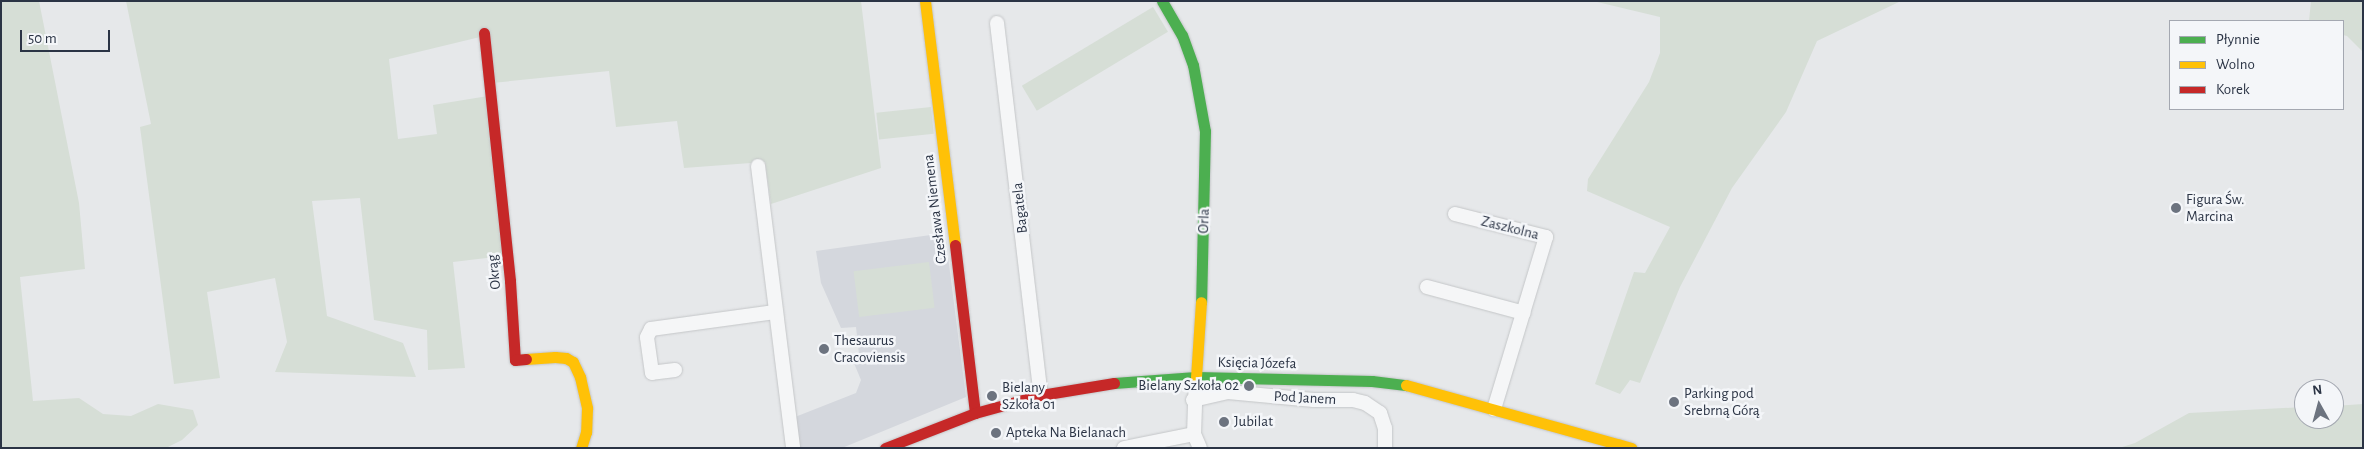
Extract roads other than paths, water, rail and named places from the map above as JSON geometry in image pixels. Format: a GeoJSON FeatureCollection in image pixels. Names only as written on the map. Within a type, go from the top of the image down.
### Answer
{"type":"FeatureCollection","features":[{"type":"Feature","properties":{"kind":"street","name":"Czesława Niemena"},"geometry":{"type":"LineString","coordinates":[[925,1],[974,413]]}},
{"type":"Feature","properties":{"kind":"street","name":"Orla"},"geometry":{"type":"LineString","coordinates":[[1162,1],[1182,34],[1194,65],[1205,131],[1201,296],[1193,400],[1194,434],[1200,448]]}},
{"type":"Feature","properties":{"kind":"street","name":"Bagatela"},"geometry":{"type":"LineString","coordinates":[[997,22],[1041,395]]}},
{"type":"Feature","properties":{"kind":"street","name":"Okrąg"},"geometry":{"type":"LineString","coordinates":[[484,33],[510,281],[515,360],[555,357],[566,358],[573,362],[580,377],[587,408],[586,432],[581,448]]}},
{"type":"Feature","properties":{"kind":"street"},"geometry":{"type":"LineString","coordinates":[[758,166],[793,448]]}},
{"type":"Feature","properties":{"kind":"street","name":"Zaszkolna"},"geometry":{"type":"LineString","coordinates":[[1455,214],[1546,237],[1494,409]]}},
{"type":"Feature","properties":{"kind":"street"},"geometry":{"type":"LineString","coordinates":[[1427,287],[1524,313]]}},
{"type":"Feature","properties":{"kind":"street"},"geometry":{"type":"LineString","coordinates":[[675,370],[652,373],[648,337],[651,329],[775,312]]}},
{"type":"Feature","properties":{"kind":"street","name":"Księcia Józefa"},"geometry":{"type":"LineString","coordinates":[[885,448],[974,413],[1041,395],[1133,380],[1196,377],[1372,381],[1410,385],[1448,394],[1610,445],[1631,448]]}},
{"type":"Feature","properties":{"kind":"street","name":"Pod Janem"},"geometry":{"type":"LineString","coordinates":[[1193,400],[1228,392],[1314,400],[1353,400],[1365,404],[1380,413],[1385,428],[1385,448]]}},
{"type":"Feature","properties":{"kind":"street"},"geometry":{"type":"LineString","coordinates":[[1124,448],[1194,434]]}},
{"type":"Feature","properties":{"kind":"place","name":"Figura Św. Marcina"},"geometry":{"type":"Point","coordinates":[2176,208]}},
{"type":"Feature","properties":{"kind":"place","name":"Thesaurus Cracoviensis"},"geometry":{"type":"Point","coordinates":[824,349]}},
{"type":"Feature","properties":{"kind":"place","name":"Bielany Szkoła 02"},"geometry":{"type":"Point","coordinates":[1249,386]}},
{"type":"Feature","properties":{"kind":"place","name":"Bielany Szkoła 01"},"geometry":{"type":"Point","coordinates":[992,396]}},
{"type":"Feature","properties":{"kind":"place","name":"Parking pod Srebrną Górą"},"geometry":{"type":"Point","coordinates":[1674,402]}},
{"type":"Feature","properties":{"kind":"place","name":"Jubilat"},"geometry":{"type":"Point","coordinates":[1224,422]}},
{"type":"Feature","properties":{"kind":"place","name":"Apteka Na Bielanach"},"geometry":{"type":"Point","coordinates":[996,433]}}]}
